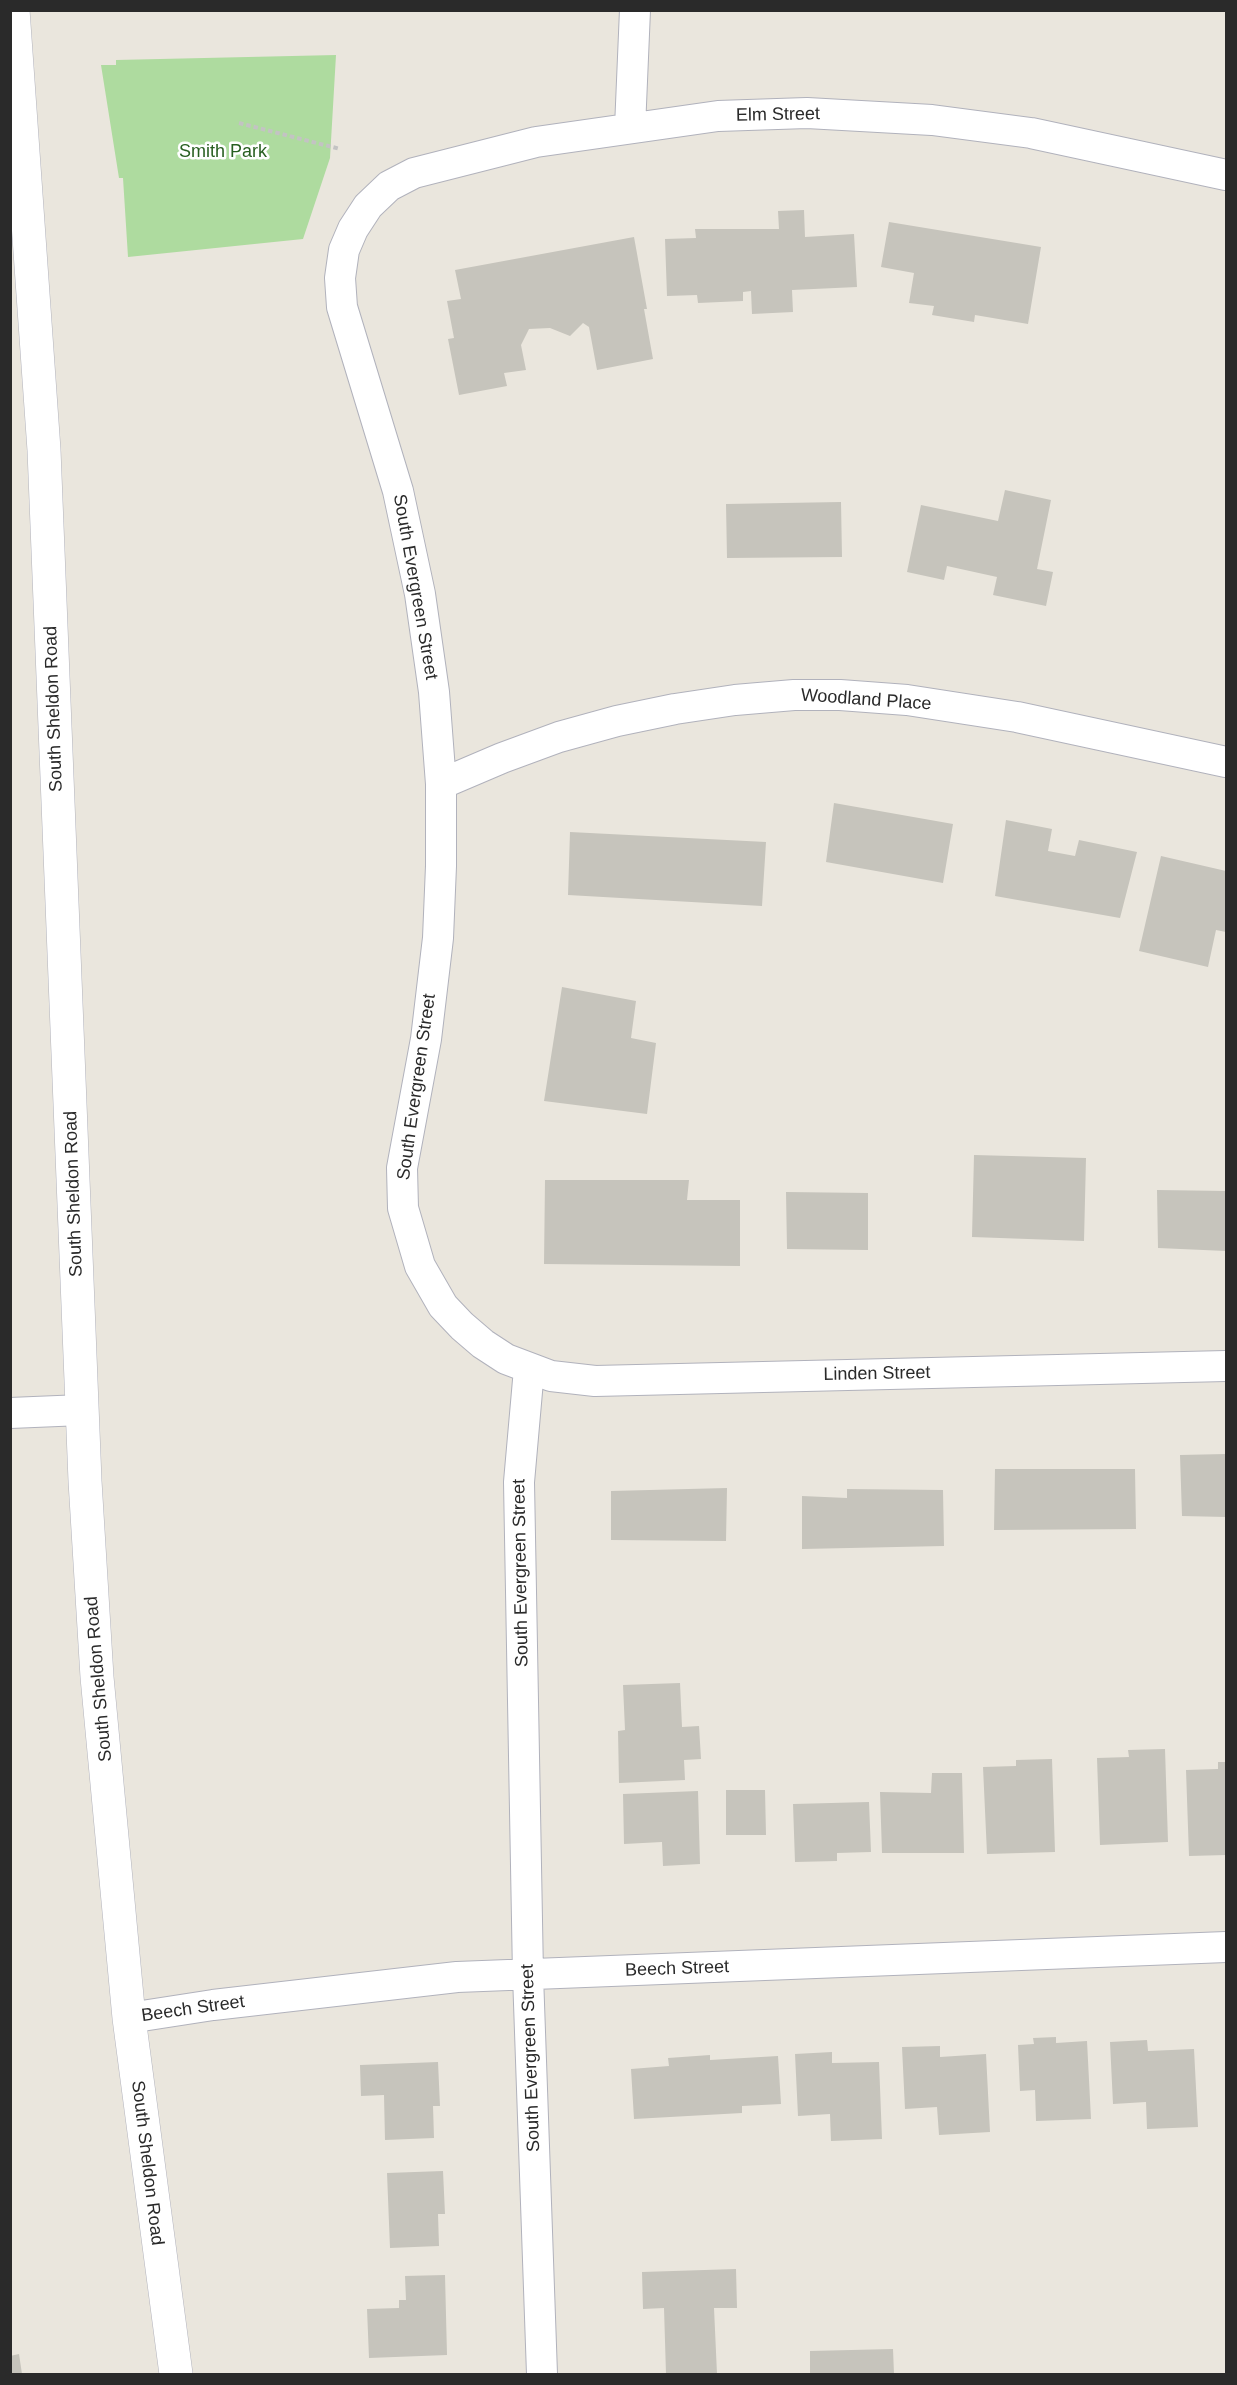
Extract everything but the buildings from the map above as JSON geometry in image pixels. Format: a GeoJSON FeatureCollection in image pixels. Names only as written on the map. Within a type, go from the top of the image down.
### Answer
{"type":"FeatureCollection","features":[{"type":"Feature","properties":{"kind":"main road","name":"South Sheldon Road"},"geometry":{"type":"LineString","coordinates":[[13,10],[20,259],[44,450],[82,1410],[97,1677],[129,2018],[176,2374]]}},
{"type":"Feature","properties":{"kind":"street"},"geometry":{"type":"LineString","coordinates":[[630,128],[635,10]]}},
{"type":"Feature","properties":{"kind":"street","name":"Elm Street"},"geometry":{"type":"LineString","coordinates":[[353,229],[368,206],[389,186],[414,173],[536,142],[718,116],[807,113],[932,120],[1031,133],[1227,175]]}},
{"type":"Feature","properties":{"kind":"street","name":"South Evergreen Street"},"geometry":{"type":"LineString","coordinates":[[353,229],[344,250],[340,278],[342,307],[398,491],[420,594],[434,692],[441,784],[438,938],[426,1040],[402,1168],[403,1208],[420,1266],[443,1306],[483,1344],[529,1369],[519,1482],[528,1975],[542,2374]]}},
{"type":"Feature","properties":{"kind":"street","name":"Woodland Place"},"geometry":{"type":"LineString","coordinates":[[441,784],[559,737],[617,721],[735,700],[794,695],[840,695],[907,700],[1017,717],[1227,762]]}},
{"type":"Feature","properties":{"kind":"street","name":"Linden Street"},"geometry":{"type":"LineString","coordinates":[[529,1369],[558,1378],[595,1381],[1227,1366]]}},
{"type":"Feature","properties":{"kind":"street"},"geometry":{"type":"LineString","coordinates":[[10,1413],[82,1410]]}},
{"type":"Feature","properties":{"kind":"street","name":"Beech Street"},"geometry":{"type":"LineString","coordinates":[[129,2018],[457,1977],[1227,1947]]}},
{"type":"Feature","properties":{"kind":"path"},"geometry":{"type":"LineString","coordinates":[[239,123],[340,149]]}},
{"type":"Feature","properties":{"kind":"green space","name":"Smith Park"},"geometry":{"type":"Polygon","coordinates":[[[336,55],[330,158],[303,239],[128,257],[123,178],[119,178],[101,65],[116,65],[116,60],[336,55]]]}}]}
